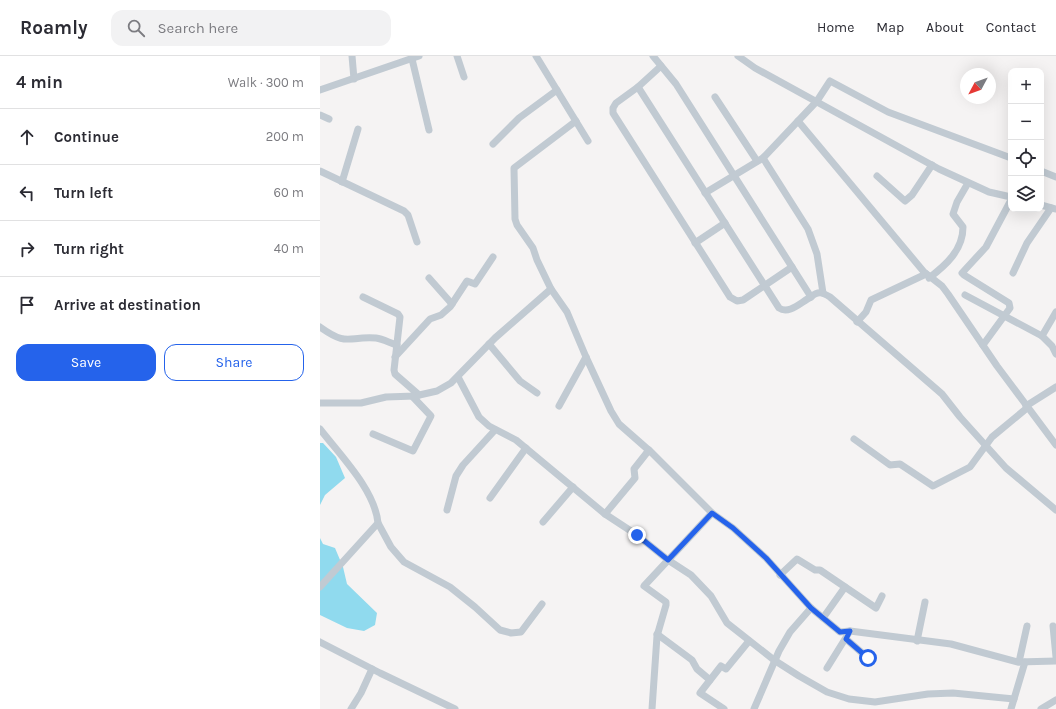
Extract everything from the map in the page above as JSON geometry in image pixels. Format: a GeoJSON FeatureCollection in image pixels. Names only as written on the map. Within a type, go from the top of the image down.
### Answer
{"type":"FeatureCollection","features":[{"type":"Feature","properties":{"kind":"street"},"geometry":{"type":"LineString","coordinates":[[352,56],[354,79]]}},
{"type":"Feature","properties":{"kind":"street"},"geometry":{"type":"LineString","coordinates":[[320,90],[419,56]]}},
{"type":"Feature","properties":{"kind":"street"},"geometry":{"type":"LineString","coordinates":[[457,56],[464,77]]}},
{"type":"Feature","properties":{"kind":"street"},"geometry":{"type":"LineString","coordinates":[[536,56],[588,141]]}},
{"type":"Feature","properties":{"kind":"street"},"geometry":{"type":"LineString","coordinates":[[653,56],[676,84],[811,297]]}},
{"type":"Feature","properties":{"kind":"street"},"geometry":{"type":"LineString","coordinates":[[738,56],[755,68],[818,101],[932,165],[989,192],[1008,196]]}},
{"type":"Feature","properties":{"kind":"street"},"geometry":{"type":"LineString","coordinates":[[412,59],[429,130]]}},
{"type":"Feature","properties":{"kind":"street"},"geometry":{"type":"LineString","coordinates":[[661,66],[638,87],[616,103],[613,108],[613,113],[695,243],[730,296],[737,301],[743,300],[792,267]]}},
{"type":"Feature","properties":{"kind":"street"},"geometry":{"type":"LineString","coordinates":[[705,193],[760,159],[818,101],[828,83],[834,82],[874,106],[1008,157]]}},
{"type":"Feature","properties":{"kind":"street"},"geometry":{"type":"LineString","coordinates":[[638,87],[779,308],[783,311],[788,310],[816,293],[823,293],[942,394],[1006,468],[1056,510]]}},
{"type":"Feature","properties":{"kind":"street"},"geometry":{"type":"LineString","coordinates":[[493,144],[519,118],[557,90]]}},
{"type":"Feature","properties":{"kind":"street"},"geometry":{"type":"LineString","coordinates":[[715,97],[808,229],[817,254],[823,293]]}},
{"type":"Feature","properties":{"kind":"street"},"geometry":{"type":"LineString","coordinates":[[320,116],[329,119]]}},
{"type":"Feature","properties":{"kind":"street"},"geometry":{"type":"LineString","coordinates":[[576,121],[514,168],[516,225],[533,248],[551,289],[567,312],[611,411],[619,424],[649,450],[712,513],[733,528],[766,558],[811,608],[840,632],[850,631],[917,641],[951,644],[1022,662],[1056,661]]}},
{"type":"Feature","properties":{"kind":"street"},"geometry":{"type":"LineString","coordinates":[[798,121],[927,276],[942,286],[1027,407],[1056,445]]}},
{"type":"Feature","properties":{"kind":"street"},"geometry":{"type":"LineString","coordinates":[[342,182],[358,129]]}},
{"type":"Feature","properties":{"kind":"street"},"geometry":{"type":"LineString","coordinates":[[877,176],[904,201],[912,194],[932,165]]}},
{"type":"Feature","properties":{"kind":"street"},"geometry":{"type":"LineString","coordinates":[[320,171],[404,211],[408,215],[418,242]]}},
{"type":"Feature","properties":{"kind":"street"},"geometry":{"type":"LineString","coordinates":[[1044,172],[1056,177]]}},
{"type":"Feature","properties":{"kind":"street"},"geometry":{"type":"LineString","coordinates":[[857,322],[866,312],[871,300],[927,276],[951,259],[957,249],[963,227],[953,214],[957,202],[968,182]]}},
{"type":"Feature","properties":{"kind":"street"},"geometry":{"type":"LineString","coordinates":[[983,345],[1005,317],[1010,308],[1009,303],[964,276],[962,273],[986,247],[1008,206]]}},
{"type":"Feature","properties":{"kind":"street"},"geometry":{"type":"LineString","coordinates":[[1013,273],[1027,243],[1053,208]]}},
{"type":"Feature","properties":{"kind":"street"},"geometry":{"type":"LineString","coordinates":[[695,243],[725,223]]}},
{"type":"Feature","properties":{"kind":"street"},"geometry":{"type":"LineString","coordinates":[[395,357],[430,319],[442,315],[452,304],[468,281],[475,284],[479,281],[493,257]]}},
{"type":"Feature","properties":{"kind":"street"},"geometry":{"type":"LineString","coordinates":[[429,278],[452,304]]}},
{"type":"Feature","properties":{"kind":"street"},"geometry":{"type":"LineString","coordinates":[[320,403],[361,403],[386,397],[416,396],[437,391],[458,377],[489,344],[551,289]]}},
{"type":"Feature","properties":{"kind":"street"},"geometry":{"type":"LineString","coordinates":[[964,295],[1042,336],[1052,346],[1056,354]]}},
{"type":"Feature","properties":{"kind":"street"},"geometry":{"type":"LineString","coordinates":[[363,298],[398,314],[400,318],[395,357],[395,374],[416,396],[431,416],[413,451],[374,434]]}},
{"type":"Feature","properties":{"kind":"street"},"geometry":{"type":"LineString","coordinates":[[1042,336],[1056,312]]}},
{"type":"Feature","properties":{"kind":"street"},"geometry":{"type":"LineString","coordinates":[[320,327],[334,336],[347,340],[375,338],[397,346]]}},
{"type":"Feature","properties":{"kind":"street"},"geometry":{"type":"LineString","coordinates":[[489,344],[503,364],[520,382],[537,393]]}},
{"type":"Feature","properties":{"kind":"street"},"geometry":{"type":"LineString","coordinates":[[559,406],[586,357]]}},
{"type":"Feature","properties":{"kind":"street"},"geometry":{"type":"LineString","coordinates":[[458,377],[479,417],[495,430],[516,440],[605,514],[637,535],[668,560],[691,575],[711,596],[727,623],[749,641],[774,660],[827,692],[849,699],[881,701],[928,694],[947,693],[981,694],[1014,699]]}},
{"type":"Feature","properties":{"kind":"street"},"geometry":{"type":"LineString","coordinates":[[854,440],[890,465],[900,464],[933,486],[970,467],[992,437],[1027,407],[1056,387]]}},
{"type":"Feature","properties":{"kind":"street"},"geometry":{"type":"LineString","coordinates":[[320,429],[361,482],[377,513],[378,523],[391,547],[404,562],[450,587],[500,630],[511,633],[521,632],[542,604]]}},
{"type":"Feature","properties":{"kind":"street"},"geometry":{"type":"LineString","coordinates":[[447,510],[456,476],[463,465],[495,430]]}},
{"type":"Feature","properties":{"kind":"street"},"geometry":{"type":"LineString","coordinates":[[490,498],[526,448]]}},
{"type":"Feature","properties":{"kind":"street"},"geometry":{"type":"LineString","coordinates":[[605,514],[635,478],[634,469],[649,450]]}},
{"type":"Feature","properties":{"kind":"street"},"geometry":{"type":"LineString","coordinates":[[543,522],[573,487]]}},
{"type":"Feature","properties":{"kind":"street"},"geometry":{"type":"LineString","coordinates":[[652,709],[657,634],[666,602],[644,586],[712,513]]}},
{"type":"Feature","properties":{"kind":"street"},"geometry":{"type":"LineString","coordinates":[[320,588],[378,523]]}},
{"type":"Feature","properties":{"kind":"street"},"geometry":{"type":"LineString","coordinates":[[780,575],[797,559],[815,570],[820,570],[876,608],[882,596]]}},
{"type":"Feature","properties":{"kind":"street"},"geometry":{"type":"LineString","coordinates":[[823,618],[845,587]]}},
{"type":"Feature","properties":{"kind":"street"},"geometry":{"type":"LineString","coordinates":[[917,641],[925,602]]}},
{"type":"Feature","properties":{"kind":"street"},"geometry":{"type":"LineString","coordinates":[[754,709],[774,660],[790,632],[811,608]]}},
{"type":"Feature","properties":{"kind":"street"},"geometry":{"type":"LineString","coordinates":[[1011,709],[1022,662],[1027,626]]}},
{"type":"Feature","properties":{"kind":"street"},"geometry":{"type":"LineString","coordinates":[[1053,626],[1056,657]]}},
{"type":"Feature","properties":{"kind":"street"},"geometry":{"type":"LineString","coordinates":[[827,668],[850,631]]}},
{"type":"Feature","properties":{"kind":"street"},"geometry":{"type":"LineString","coordinates":[[657,634],[692,660],[697,669],[710,680]]}},
{"type":"Feature","properties":{"kind":"street"},"geometry":{"type":"LineString","coordinates":[[846,639],[868,658]]}},
{"type":"Feature","properties":{"kind":"street"},"geometry":{"type":"LineString","coordinates":[[724,709],[700,693],[721,666],[726,669],[749,641]]}},
{"type":"Feature","properties":{"kind":"street"},"geometry":{"type":"LineString","coordinates":[[320,642],[455,709]]}},
{"type":"Feature","properties":{"kind":"street"},"geometry":{"type":"LineString","coordinates":[[351,709],[361,693],[372,669]]}},
{"type":"Feature","properties":{"kind":"street"},"geometry":{"type":"LineString","coordinates":[[1041,709],[1056,700]]}},
{"type":"Feature","properties":{"kind":"street"},"geometry":{"type":"LineString","coordinates":[[881,701],[884,709]]}},
{"type":"Feature","properties":{"kind":"water"},"geometry":{"type":"Polygon","coordinates":[[[320,443],[323,443],[336,457],[345,478],[325,495],[320,505],[320,443]]]}},
{"type":"Feature","properties":{"kind":"water"},"geometry":{"type":"Polygon","coordinates":[[[320,538],[323,544],[335,548],[343,567],[347,584],[377,613],[375,625],[364,631],[347,628],[320,615],[320,538]]]}},
{"type":"Feature","properties":{"kind":"route"},"geometry":{"type":"LineString","coordinates":[[637,535],[668,560],[696,532],[712,513],[733,528],[766,558],[811,608],[840,632],[850,631],[846,639],[868,658]]}}]}
